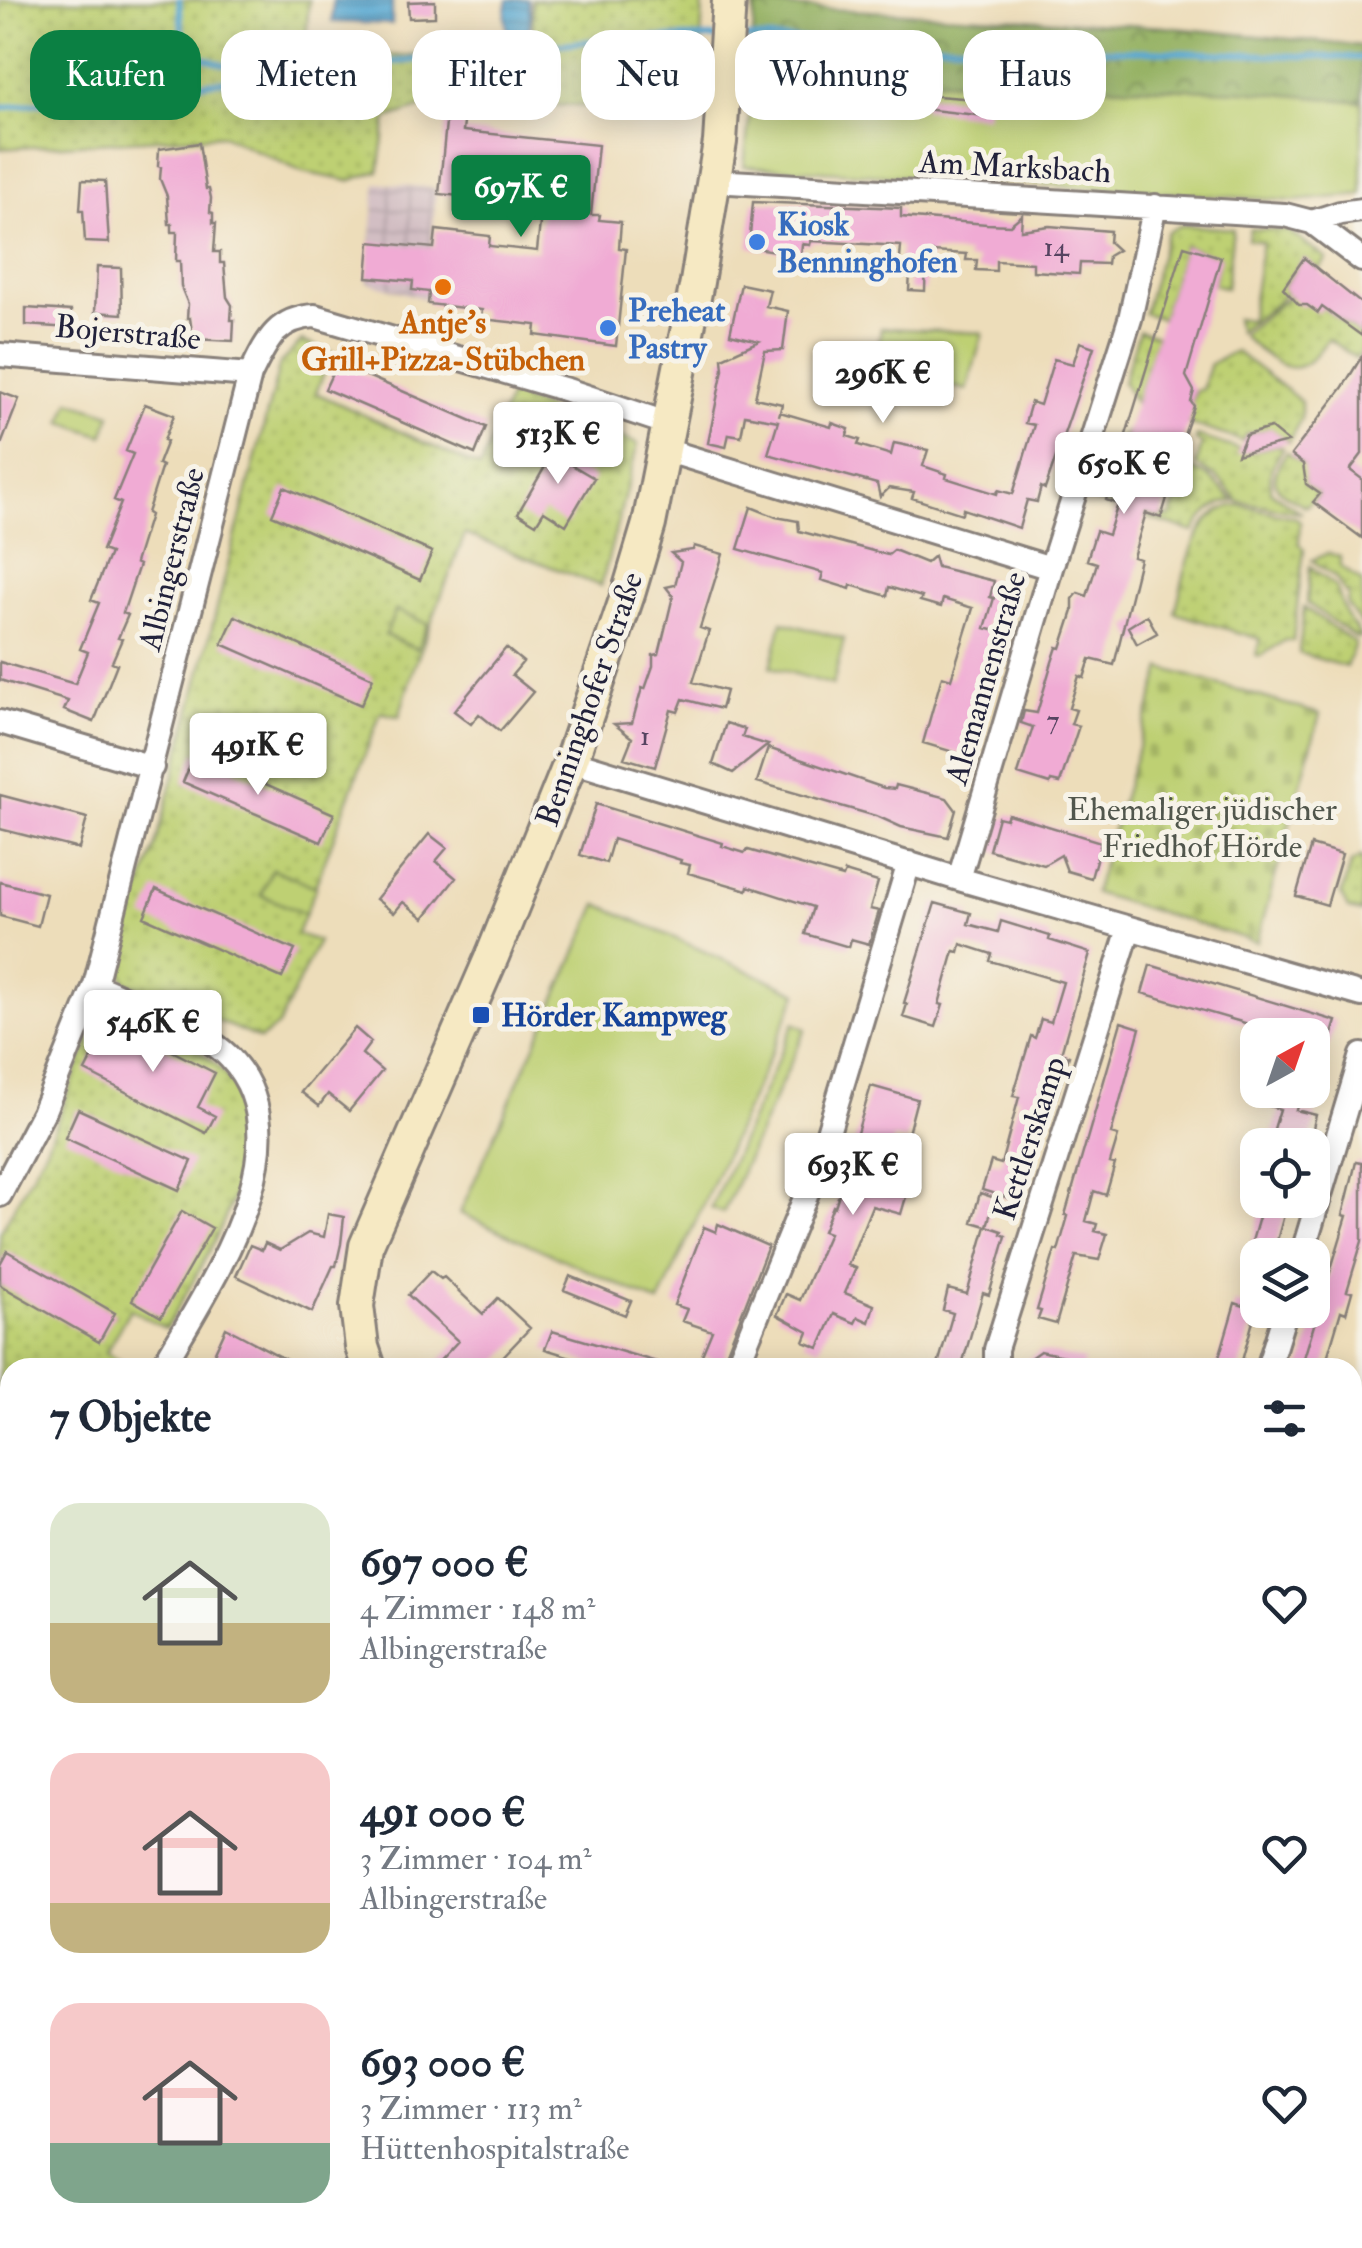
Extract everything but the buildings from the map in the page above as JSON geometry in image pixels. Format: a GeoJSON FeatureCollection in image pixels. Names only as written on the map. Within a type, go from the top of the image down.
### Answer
{"type":"FeatureCollection","features":[{"type":"Feature","properties":{"kind":"main road","name":"Benninghofer Straße"},"geometry":{"type":"LineString","coordinates":[[366,1358],[357,1306],[366,1246],[572,761],[630,591],[667,437],[714,180],[728,9]]}},
{"type":"Feature","properties":{"kind":"street","name":"Am Marksbach"},"geometry":{"type":"LineString","coordinates":[[714,180],[1286,215],[1312,222],[1362,260]]}},
{"type":"Feature","properties":{"kind":"street","name":"Alemannenstraße"},"geometry":{"type":"LineString","coordinates":[[958,879],[1130,319],[1155,206]]}},
{"type":"Feature","properties":{"kind":"street","name":"Am Marksbach"},"geometry":{"type":"LineString","coordinates":[[1312,222],[1362,210]]}},
{"type":"Feature","properties":{"kind":"street","name":"Albingerstraße"},"geometry":{"type":"LineString","coordinates":[[0,1195],[43,1112],[96,985],[250,375],[267,340],[289,320],[314,316],[567,390],[667,437],[1051,568]]}},
{"type":"Feature","properties":{"kind":"street","name":"Bojerstraße"},"geometry":{"type":"LineString","coordinates":[[0,354],[250,375]]}},
{"type":"Feature","properties":{"kind":"street"},"geometry":{"type":"LineString","coordinates":[[0,722],[152,767]]}},
{"type":"Feature","properties":{"kind":"street"},"geometry":{"type":"LineString","coordinates":[[572,761],[958,879],[1362,994]]}},
{"type":"Feature","properties":{"kind":"street"},"geometry":{"type":"LineString","coordinates":[[740,1358],[818,1166],[909,862]]}},
{"type":"Feature","properties":{"kind":"street","name":"Kettlerskamp"},"geometry":{"type":"LineString","coordinates":[[996,1358],[1129,929]]}},
{"type":"Feature","properties":{"kind":"street"},"geometry":{"type":"LineString","coordinates":[[96,985],[212,1042],[231,1058],[247,1080],[257,1108],[258,1163],[242,1218],[167,1358]]}},
{"type":"Feature","properties":{"kind":"street"},"geometry":{"type":"LineString","coordinates":[[1307,1238],[1362,1055]]}},
{"type":"Feature","properties":{"kind":"street"},"geometry":{"type":"LineString","coordinates":[[1271,1358],[1280,1328]]}},
{"type":"Feature","properties":{"kind":"shaded area"},"geometry":{"type":"Polygon","coordinates":[[[376,183],[436,188],[428,300],[366,282],[376,183]]]}},
{"type":"Feature","properties":{"kind":"green space"},"geometry":{"type":"Polygon","coordinates":[[[0,0],[309,0],[307,30],[221,30],[221,120],[387,120],[379,171],[349,181],[302,172],[223,135],[0,149],[0,0]]]}},
{"type":"Feature","properties":{"kind":"green space"},"geometry":{"type":"Polygon","coordinates":[[[532,0],[703,0],[702,30],[581,30],[581,106],[561,105],[561,30],[533,30],[532,0]]]}},
{"type":"Feature","properties":{"kind":"green space"},"geometry":{"type":"Polygon","coordinates":[[[755,5],[1165,27],[1362,46],[1362,102],[1243,91],[1106,87],[1106,30],[963,30],[963,82],[943,81],[943,30],[753,30],[755,5]]]}},
{"type":"Feature","properties":{"kind":"green space"},"geometry":{"type":"Polygon","coordinates":[[[412,55],[412,111],[392,117],[392,56],[412,55]]]}},
{"type":"Feature","properties":{"kind":"green space"},"geometry":{"type":"Polygon","coordinates":[[[943,81],[963,82],[963,120],[1106,120],[1106,87],[1243,91],[1362,102],[1362,195],[1293,201],[744,166],[749,120],[943,120],[943,81]]]}},
{"type":"Feature","properties":{"kind":"green space"},"geometry":{"type":"Polygon","coordinates":[[[1181,225],[1233,229],[1226,288],[1213,284],[1220,257],[1184,246],[1162,319],[1144,313],[1167,232],[1181,225]]]}},
{"type":"Feature","properties":{"kind":"green space"},"geometry":{"type":"Polygon","coordinates":[[[1250,229],[1288,231],[1327,259],[1319,269],[1304,259],[1283,287],[1287,290],[1278,302],[1239,332],[1236,318],[1250,320],[1262,242],[1248,239],[1250,229]]]}},
{"type":"Feature","properties":{"kind":"green space"},"geometry":{"type":"Polygon","coordinates":[[[1292,294],[1306,304],[1322,307],[1362,336],[1362,351],[1357,359],[1328,339],[1302,366],[1287,367],[1242,335],[1292,294]]]}},
{"type":"Feature","properties":{"kind":"green space"},"geometry":{"type":"Polygon","coordinates":[[[881,328],[983,333],[967,390],[876,368],[881,328]]]}},
{"type":"Feature","properties":{"kind":"green space"},"geometry":{"type":"Polygon","coordinates":[[[1139,331],[1157,336],[1136,404],[1123,382],[1139,331]]]}},
{"type":"Feature","properties":{"kind":"green space"},"geometry":{"type":"Polygon","coordinates":[[[302,341],[332,353],[316,393],[480,468],[510,395],[638,444],[601,586],[465,534],[399,717],[381,712],[297,934],[318,941],[278,1026],[260,1039],[126,982],[116,959],[156,845],[280,363],[302,341]]]}},
{"type":"Feature","properties":{"kind":"green space"},"geometry":{"type":"Polygon","coordinates":[[[1235,351],[1301,401],[1301,419],[1288,442],[1271,429],[1246,434],[1243,441],[1187,423],[1194,391],[1202,389],[1210,364],[1235,351]]]}},
{"type":"Feature","properties":{"kind":"green space"},"geometry":{"type":"Polygon","coordinates":[[[70,401],[111,414],[103,436],[62,422],[70,401]]]}},
{"type":"Feature","properties":{"kind":"green space"},"geometry":{"type":"Polygon","coordinates":[[[1127,432],[1106,500],[1170,518],[1189,468],[1209,476],[1234,501],[1210,511],[1194,532],[1087,499],[1104,444],[1127,432]]]}},
{"type":"Feature","properties":{"kind":"green space"},"geometry":{"type":"Polygon","coordinates":[[[1197,436],[1248,452],[1277,445],[1283,448],[1271,469],[1270,491],[1302,513],[1238,501],[1218,478],[1196,465],[1202,444],[1196,441],[1197,436]]]}},
{"type":"Feature","properties":{"kind":"green space"},"geometry":{"type":"Polygon","coordinates":[[[1287,452],[1306,466],[1306,483],[1320,494],[1306,506],[1276,485],[1276,472],[1287,452]]]}},
{"type":"Feature","properties":{"kind":"green space"},"geometry":{"type":"Polygon","coordinates":[[[1241,505],[1297,518],[1299,543],[1304,549],[1293,641],[1285,640],[1261,656],[1256,655],[1260,639],[1175,613],[1188,563],[1202,530],[1225,508],[1241,505]]]}},
{"type":"Feature","properties":{"kind":"green space"},"geometry":{"type":"Polygon","coordinates":[[[1328,553],[1340,557],[1340,566],[1362,582],[1362,626],[1347,605],[1349,593],[1312,560],[1328,553]]]}},
{"type":"Feature","properties":{"kind":"green space"},"geometry":{"type":"Polygon","coordinates":[[[1310,566],[1336,587],[1346,616],[1361,637],[1356,638],[1307,603],[1310,566]]]}},
{"type":"Feature","properties":{"kind":"green space"},"geometry":{"type":"Polygon","coordinates":[[[1304,607],[1355,643],[1346,667],[1299,653],[1304,607]]]}},
{"type":"Feature","properties":{"kind":"green space"},"geometry":{"type":"Polygon","coordinates":[[[396,610],[428,624],[417,649],[385,635],[396,610]]]}},
{"type":"Feature","properties":{"kind":"green space"},"geometry":{"type":"Polygon","coordinates":[[[782,622],[844,639],[833,685],[771,667],[782,622]]]}},
{"type":"Feature","properties":{"kind":"green space","name":"Ehemaliger jüdischer Friedhof Hörde"},"geometry":{"type":"Polygon","coordinates":[[[1162,668],[1320,714],[1257,942],[1094,893],[1162,668]]]}},
{"type":"Feature","properties":{"kind":"green space"},"geometry":{"type":"Polygon","coordinates":[[[1362,857],[1362,912],[1348,909],[1341,895],[1351,863],[1362,857]]]}},
{"type":"Feature","properties":{"kind":"green space"},"geometry":{"type":"Polygon","coordinates":[[[272,869],[316,887],[305,914],[261,895],[272,869]]]}},
{"type":"Feature","properties":{"kind":"green space"},"geometry":{"type":"Polygon","coordinates":[[[598,904],[798,993],[659,1303],[460,1213],[598,904]]]}},
{"type":"Feature","properties":{"kind":"green space"},"geometry":{"type":"Polygon","coordinates":[[[119,1012],[176,1038],[208,1058],[233,1086],[244,1119],[244,1155],[235,1192],[220,1230],[166,1329],[130,1309],[106,1352],[116,1358],[0,1358],[0,1233],[46,1148],[99,1016],[119,1012]]]}},
{"type":"Feature","properties":{"kind":"green space"},"geometry":{"type":"Polygon","coordinates":[[[794,1023],[806,1029],[723,1213],[711,1208],[794,1023]]]}},
{"type":"Feature","properties":{"kind":"water"},"geometry":{"type":"Polygon","coordinates":[[[333,0],[392,0],[392,24],[332,22],[333,0]]]}},
{"type":"Feature","properties":{"kind":"water"},"geometry":{"type":"Polygon","coordinates":[[[508,0],[528,0],[528,30],[508,30],[508,0]]]}},
{"type":"Feature","properties":{"kind":"waterway"},"geometry":{"type":"LineString","coordinates":[[179,0],[184,51],[247,72],[408,61],[619,38],[716,38]]}},
{"type":"Feature","properties":{"kind":"waterway"},"geometry":{"type":"LineString","coordinates":[[943,45],[1362,58]]}},
{"type":"Feature","properties":{"kind":"waterway"},"geometry":{"type":"LineString","coordinates":[[0,108],[221,81]]}},
{"type":"Feature","properties":{"kind":"place","name":"Kiosk Benninghofen"},"geometry":{"type":"Point","coordinates":[757,242]}},
{"type":"Feature","properties":{"kind":"place","name":"Antje's Grill+Pizza-Stübchen"},"geometry":{"type":"Point","coordinates":[443,287]}},
{"type":"Feature","properties":{"kind":"place","name":"Preheat Pastry"},"geometry":{"type":"Point","coordinates":[608,328]}},
{"type":"Feature","properties":{"kind":"place","name":"Hörder Kampweg"},"geometry":{"type":"Point","coordinates":[481,1015]}}]}
